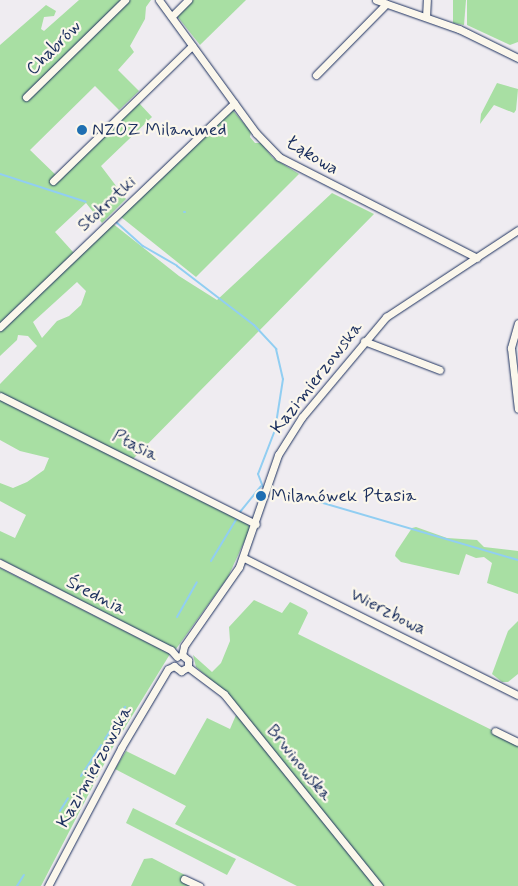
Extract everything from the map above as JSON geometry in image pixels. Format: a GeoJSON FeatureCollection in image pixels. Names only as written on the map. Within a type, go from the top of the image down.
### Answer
{"type":"FeatureCollection","features":[{"type":"Feature","properties":{"kind":"street","name":"Chabrów"},"geometry":{"type":"LineString","coordinates":[[26,97],[125,0]]}},
{"type":"Feature","properties":{"kind":"street","name":"Łąkowa"},"geometry":{"type":"LineString","coordinates":[[159,0],[257,134],[290,165],[477,258]]}},
{"type":"Feature","properties":{"kind":"street"},"geometry":{"type":"LineString","coordinates":[[172,16],[188,0]]}},
{"type":"Feature","properties":{"kind":"street"},"geometry":{"type":"LineString","coordinates":[[376,0],[426,18],[518,58]]}},
{"type":"Feature","properties":{"kind":"street"},"geometry":{"type":"LineString","coordinates":[[426,0],[426,18]]}},
{"type":"Feature","properties":{"kind":"street"},"geometry":{"type":"LineString","coordinates":[[316,75],[386,4]]}},
{"type":"Feature","properties":{"kind":"street"},"geometry":{"type":"LineString","coordinates":[[53,181],[192,46]]}},
{"type":"Feature","properties":{"kind":"street","name":"Stokrotki"},"geometry":{"type":"LineString","coordinates":[[0,327],[234,103]]}},
{"type":"Feature","properties":{"kind":"street","name":"Kazimierzowska"},"geometry":{"type":"LineString","coordinates":[[48,886],[121,748],[165,674],[174,666],[184,646],[244,558],[286,438],[364,341],[394,311],[518,230]]}},
{"type":"Feature","properties":{"kind":"street"},"geometry":{"type":"LineString","coordinates":[[518,323],[511,348],[518,409]]}},
{"type":"Feature","properties":{"kind":"street"},"geometry":{"type":"LineString","coordinates":[[364,341],[440,370]]}},
{"type":"Feature","properties":{"kind":"street","name":"Ptasia"},"geometry":{"type":"LineString","coordinates":[[0,396],[256,524]]}},
{"type":"Feature","properties":{"kind":"street","name":"Wierzbowa"},"geometry":{"type":"LineString","coordinates":[[244,558],[518,695]]}},
{"type":"Feature","properties":{"kind":"street","name":"Średnia"},"geometry":{"type":"LineString","coordinates":[[0,563],[180,656]]}},
{"type":"Feature","properties":{"kind":"street"},"geometry":{"type":"LineString","coordinates":[[174,666],[181,671],[188,667],[188,660],[180,656]]}},
{"type":"Feature","properties":{"kind":"street","name":"Brwinowska"},"geometry":{"type":"LineString","coordinates":[[188,667],[224,694],[379,886]]}},
{"type":"Feature","properties":{"kind":"street"},"geometry":{"type":"LineString","coordinates":[[495,731],[518,742]]}},
{"type":"Feature","properties":{"kind":"street"},"geometry":{"type":"LineString","coordinates":[[184,879],[198,886]]}},
{"type":"Feature","properties":{"kind":"green space"},"geometry":{"type":"Polygon","coordinates":[[[79,0],[151,0],[146,7],[145,19],[130,46],[134,52],[118,70],[139,91],[119,110],[95,86],[30,150],[60,179],[139,103],[152,117],[101,166],[126,199],[102,223],[86,203],[55,232],[78,255],[112,223],[179,276],[217,300],[332,193],[374,214],[133,459],[247,522],[250,529],[228,577],[176,649],[0,559],[0,531],[15,538],[26,515],[0,501],[0,483],[13,488],[27,482],[44,470],[49,458],[20,451],[0,440],[0,384],[37,346],[28,336],[18,335],[17,340],[0,356],[0,45],[46,5],[56,11],[54,16],[44,17],[41,29],[44,31],[79,0]],[[77,282],[33,322],[42,338],[57,321],[69,316],[81,305],[86,291],[77,282]]]}},
{"type":"Feature","properties":{"kind":"green space"},"geometry":{"type":"Polygon","coordinates":[[[192,0],[246,0],[200,45],[177,16],[192,0]]]}},
{"type":"Feature","properties":{"kind":"green space"},"geometry":{"type":"Polygon","coordinates":[[[453,0],[466,0],[464,25],[453,23],[453,0]]]}},
{"type":"Feature","properties":{"kind":"green space"},"geometry":{"type":"Polygon","coordinates":[[[467,0],[518,0],[518,42],[510,45],[467,25],[467,0]]]}},
{"type":"Feature","properties":{"kind":"green space"},"geometry":{"type":"Polygon","coordinates":[[[497,83],[518,89],[516,110],[514,113],[494,105],[480,124],[481,114],[497,83]]]}},
{"type":"Feature","properties":{"kind":"green space"},"geometry":{"type":"Polygon","coordinates":[[[231,108],[251,132],[250,137],[255,143],[261,143],[273,158],[299,174],[196,277],[121,217],[231,108]]]}},
{"type":"Feature","properties":{"kind":"green space"},"geometry":{"type":"Polygon","coordinates":[[[416,527],[447,538],[477,540],[484,547],[518,551],[518,594],[487,583],[492,563],[484,557],[476,558],[466,554],[459,575],[401,562],[395,556],[396,552],[412,528],[416,527]]]}},
{"type":"Feature","properties":{"kind":"green space"},"geometry":{"type":"Polygon","coordinates":[[[0,568],[170,654],[113,747],[41,886],[0,886],[0,568]]]}},
{"type":"Feature","properties":{"kind":"green space"},"geometry":{"type":"Polygon","coordinates":[[[254,600],[282,613],[290,602],[306,610],[308,613],[298,634],[518,743],[518,886],[382,886],[229,696],[196,667],[193,655],[212,672],[221,663],[230,641],[229,627],[254,600]]]}},
{"type":"Feature","properties":{"kind":"green space"},"geometry":{"type":"Polygon","coordinates":[[[518,621],[518,674],[508,682],[502,682],[492,674],[508,631],[518,621]]]}},
{"type":"Feature","properties":{"kind":"green space"},"geometry":{"type":"Polygon","coordinates":[[[236,715],[376,886],[297,886],[175,824],[186,806],[115,769],[126,751],[175,775],[207,718],[230,729],[236,715]]]}},
{"type":"Feature","properties":{"kind":"green space"},"geometry":{"type":"Polygon","coordinates":[[[133,808],[236,859],[227,875],[126,823],[133,808]]]}},
{"type":"Feature","properties":{"kind":"green space"},"geometry":{"type":"Polygon","coordinates":[[[152,858],[185,875],[183,881],[192,886],[131,886],[144,859],[152,858]]]}},
{"type":"Feature","properties":{"kind":"waterway"},"geometry":{"type":"LineString","coordinates":[[0,174],[86,202]]}},
{"type":"Feature","properties":{"kind":"waterway"},"geometry":{"type":"LineString","coordinates":[[115,221],[143,246],[177,266],[254,325],[276,349],[283,379],[275,430],[258,474],[263,487]]}},
{"type":"Feature","properties":{"kind":"waterway"},"geometry":{"type":"LineString","coordinates":[[240,512],[261,486]]}},
{"type":"Feature","properties":{"kind":"waterway"},"geometry":{"type":"LineString","coordinates":[[282,491],[518,560]]}},
{"type":"Feature","properties":{"kind":"waterway"},"geometry":{"type":"LineString","coordinates":[[211,561],[237,518]]}},
{"type":"Feature","properties":{"kind":"waterway"},"geometry":{"type":"LineString","coordinates":[[177,617],[197,582]]}},
{"type":"Feature","properties":{"kind":"waterway"},"geometry":{"type":"LineString","coordinates":[[105,739],[125,707]]}},
{"type":"Feature","properties":{"kind":"waterway"},"geometry":{"type":"LineString","coordinates":[[81,776],[101,745]]}},
{"type":"Feature","properties":{"kind":"waterway"},"geometry":{"type":"LineString","coordinates":[[60,811],[68,798]]}},
{"type":"Feature","properties":{"kind":"waterway"},"geometry":{"type":"LineString","coordinates":[[17,886],[24,875]]}},
{"type":"Feature","properties":{"kind":"place","name":"NZOZ Milanmed"},"geometry":{"type":"Point","coordinates":[82,130]}},
{"type":"Feature","properties":{"kind":"place","name":"Milanówek Ptasia"},"geometry":{"type":"Point","coordinates":[261,496]}}]}
